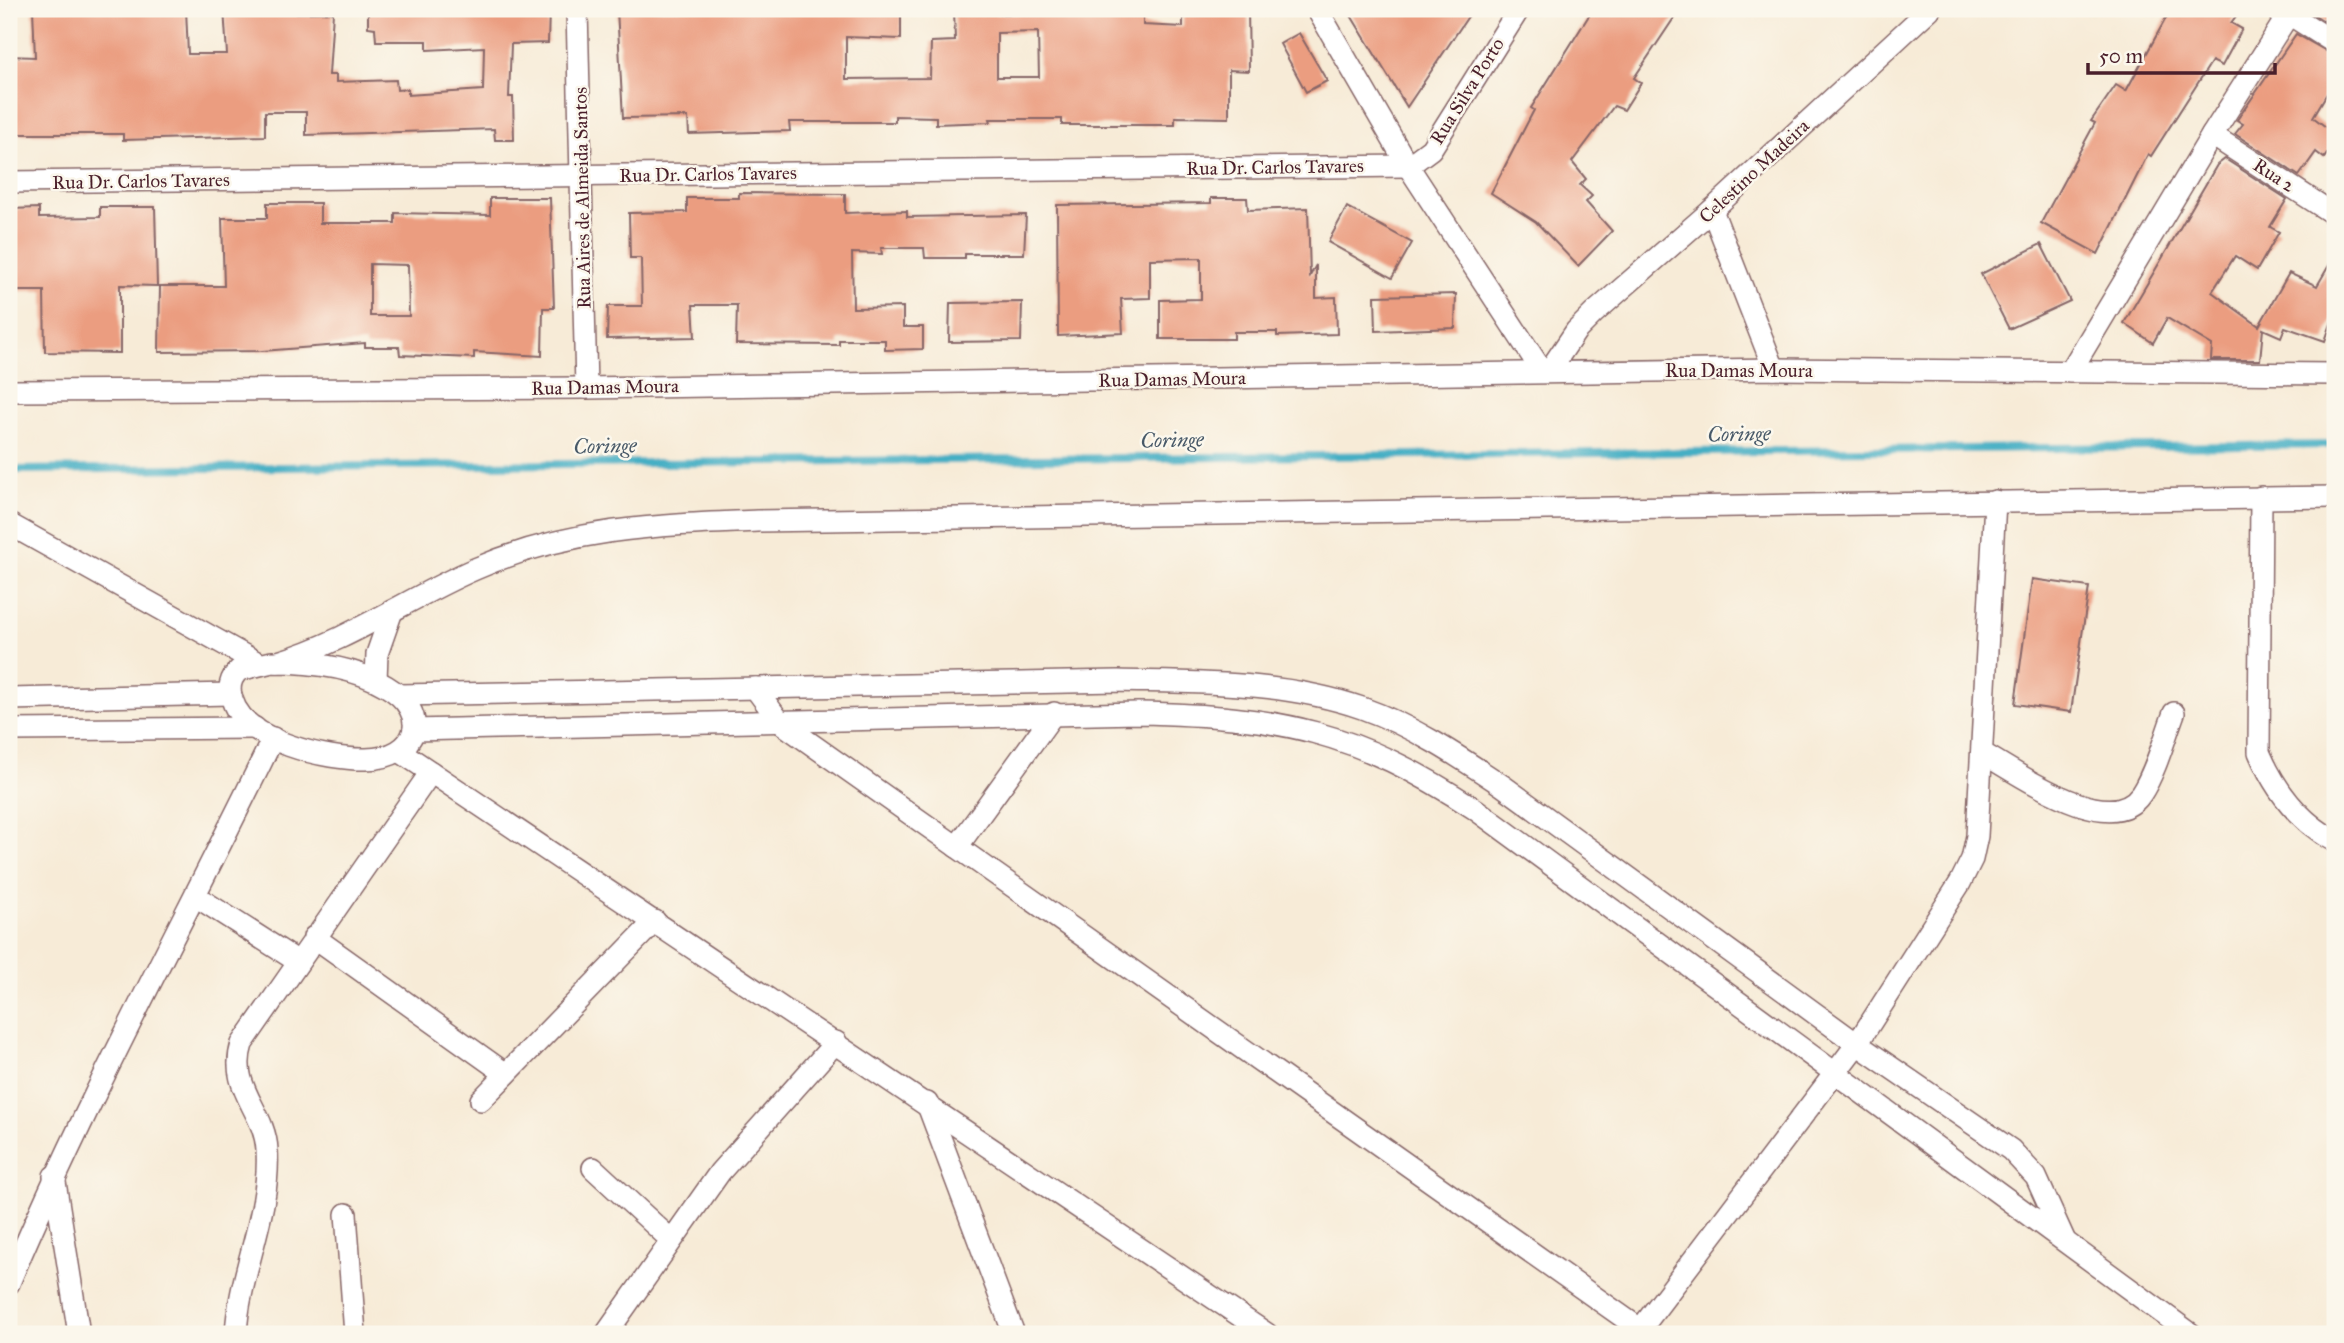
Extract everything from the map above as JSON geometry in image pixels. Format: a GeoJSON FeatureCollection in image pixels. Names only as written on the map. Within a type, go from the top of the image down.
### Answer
{"type":"FeatureCollection","features":[{"type":"Feature","properties":{"kind":"street","name":"Rua Aires de Almeida Santos"},"geometry":{"type":"LineString","coordinates":[[577,9],[586,388]]}},
{"type":"Feature","properties":{"kind":"street"},"geometry":{"type":"LineString","coordinates":[[1317,9],[1408,166],[1546,371]]}},
{"type":"Feature","properties":{"kind":"street","name":"Rua Silva Porto"},"geometry":{"type":"LineString","coordinates":[[1408,166],[1431,149],[1519,9]]}},
{"type":"Feature","properties":{"kind":"street","name":"Celestino Madeira"},"geometry":{"type":"LineString","coordinates":[[1546,371],[1576,331],[1712,211],[1930,9]]}},
{"type":"Feature","properties":{"kind":"street"},"geometry":{"type":"LineString","coordinates":[[2070,372],[2212,135],[2291,11],[2335,43]]}},
{"type":"Feature","properties":{"kind":"street","name":"Rua 2"},"geometry":{"type":"LineString","coordinates":[[2212,135],[2335,215]]}},
{"type":"Feature","properties":{"kind":"street","name":"Rua Dr. Carlos Tavares"},"geometry":{"type":"LineString","coordinates":[[9,183],[1408,166]]}},
{"type":"Feature","properties":{"kind":"street"},"geometry":{"type":"LineString","coordinates":[[1712,211],[1774,369]]}},
{"type":"Feature","properties":{"kind":"street","name":"Rua Damas Moura"},"geometry":{"type":"LineString","coordinates":[[9,391],[586,388],[1774,369],[2335,374]]}},
{"type":"Feature","properties":{"kind":"street"},"geometry":{"type":"LineString","coordinates":[[2261,497],[2259,752],[2272,783],[2303,820],[2335,841]]}},
{"type":"Feature","properties":{"kind":"street"},"geometry":{"type":"LineString","coordinates":[[1267,1334],[401,752],[369,759],[341,757],[305,750],[264,733],[240,715],[230,694],[234,674],[324,646],[476,569],[529,548],[577,535],[628,527],[757,521],[1995,500],[2335,497]]}},
{"type":"Feature","properties":{"kind":"street"},"geometry":{"type":"LineString","coordinates":[[755,688],[780,722],[1641,1333],[1857,1044],[1960,883],[1972,859],[1977,836],[1995,500]]}},
{"type":"Feature","properties":{"kind":"street"},"geometry":{"type":"LineString","coordinates":[[9,524],[268,662],[331,667],[376,680],[400,695],[412,709],[414,730],[401,752]]}},
{"type":"Feature","properties":{"kind":"street"},"geometry":{"type":"LineString","coordinates":[[376,680],[377,654],[392,611]]}},
{"type":"Feature","properties":{"kind":"street"},"geometry":{"type":"LineString","coordinates":[[400,695],[1118,681],[1233,684],[1282,689],[1362,708],[1441,746],[1503,786],[1857,1044],[2011,1150],[2036,1177],[2065,1240]]}},
{"type":"Feature","properties":{"kind":"street"},"geometry":{"type":"LineString","coordinates":[[9,699],[230,694]]}},
{"type":"Feature","properties":{"kind":"street"},"geometry":{"type":"LineString","coordinates":[[414,730],[1054,713],[1200,714],[1301,727],[1386,756],[1475,809],[1834,1075],[2191,1334]]}},
{"type":"Feature","properties":{"kind":"street"},"geometry":{"type":"LineString","coordinates":[[957,847],[1054,713]]}},
{"type":"Feature","properties":{"kind":"street"},"geometry":{"type":"LineString","coordinates":[[1982,753],[2081,808],[2113,812],[2140,796],[2174,713]]}},
{"type":"Feature","properties":{"kind":"street"},"geometry":{"type":"LineString","coordinates":[[9,730],[264,733]]}},
{"type":"Feature","properties":{"kind":"street"},"geometry":{"type":"LineString","coordinates":[[9,1283],[54,1176],[120,1040],[197,897],[264,733]]}},
{"type":"Feature","properties":{"kind":"street"},"geometry":{"type":"LineString","coordinates":[[236,1334],[238,1299],[261,1219],[268,1153],[266,1139],[239,1077],[237,1060],[250,1030],[431,772]]}},
{"type":"Feature","properties":{"kind":"street"},"geometry":{"type":"LineString","coordinates":[[197,897],[297,961]]}},
{"type":"Feature","properties":{"kind":"street"},"geometry":{"type":"LineString","coordinates":[[481,1100],[655,921]]}},
{"type":"Feature","properties":{"kind":"street"},"geometry":{"type":"LineString","coordinates":[[314,937],[506,1074]]}},
{"type":"Feature","properties":{"kind":"street"},"geometry":{"type":"LineString","coordinates":[[606,1334],[670,1239],[720,1172],[836,1042]]}},
{"type":"Feature","properties":{"kind":"street"},"geometry":{"type":"LineString","coordinates":[[927,1103],[1013,1334]]}},
{"type":"Feature","properties":{"kind":"street"},"geometry":{"type":"LineString","coordinates":[[593,1168],[670,1239]]}},
{"type":"Feature","properties":{"kind":"street"},"geometry":{"type":"LineString","coordinates":[[54,1176],[79,1334]]}},
{"type":"Feature","properties":{"kind":"street"},"geometry":{"type":"LineString","coordinates":[[346,1214],[355,1334]]}},
{"type":"Feature","properties":{"kind":"building"},"geometry":{"type":"Polygon","coordinates":[[[33,9],[186,9],[188,54],[227,54],[224,9],[280,9],[281,13],[333,12],[329,75],[336,75],[336,82],[396,80],[397,90],[408,89],[408,95],[483,90],[484,47],[427,50],[427,41],[376,41],[375,28],[368,27],[368,9],[549,9],[548,43],[511,44],[509,97],[513,97],[514,140],[495,140],[494,129],[306,135],[306,112],[265,112],[265,136],[123,140],[123,134],[9,134],[9,56],[35,57],[33,9]]]}},
{"type":"Feature","properties":{"kind":"building"},"geometry":{"type":"Polygon","coordinates":[[[617,9],[901,9],[901,39],[846,37],[846,79],[930,78],[931,42],[955,41],[954,9],[996,9],[996,14],[1043,13],[1043,9],[1143,9],[1143,25],[1183,27],[1183,9],[1248,9],[1249,71],[1229,70],[1229,118],[1175,117],[1175,125],[1062,125],[1062,119],[990,119],[991,122],[936,124],[936,117],[895,116],[895,122],[789,122],[790,131],[689,134],[688,117],[623,118],[617,9]],[[1038,32],[997,33],[997,77],[1039,77],[1038,32]]]}},
{"type":"Feature","properties":{"kind":"building"},"geometry":{"type":"Polygon","coordinates":[[[1347,9],[1473,9],[1407,107],[1347,9]]]}},
{"type":"Feature","properties":{"kind":"building"},"geometry":{"type":"Polygon","coordinates":[[[1593,9],[1680,9],[1634,78],[1641,83],[1624,110],[1614,106],[1572,162],[1586,179],[1580,185],[1592,196],[1586,202],[1612,231],[1578,266],[1536,222],[1491,193],[1534,110],[1531,108],[1593,9]]]}},
{"type":"Feature","properties":{"kind":"building"},"geometry":{"type":"Polygon","coordinates":[[[2171,9],[2241,9],[2231,23],[2242,29],[2222,66],[2212,61],[2151,156],[2148,154],[2098,254],[2041,223],[2095,123],[2091,121],[2116,85],[2126,91],[2171,9]]]}},
{"type":"Feature","properties":{"kind":"building"},"geometry":{"type":"Polygon","coordinates":[[[2312,9],[2335,9],[2335,28],[2310,12],[2312,9]]]}},
{"type":"Feature","properties":{"kind":"building"},"geometry":{"type":"Polygon","coordinates":[[[1299,33],[1327,81],[1306,92],[1280,44],[1299,33]]]}},
{"type":"Feature","properties":{"kind":"building"},"geometry":{"type":"Polygon","coordinates":[[[2296,34],[2335,56],[2335,80],[2313,117],[2335,134],[2335,143],[2324,158],[2316,152],[2299,176],[2235,134],[2243,124],[2237,120],[2296,34]]]}},
{"type":"Feature","properties":{"kind":"building"},"geometry":{"type":"Polygon","coordinates":[[[2225,159],[2287,199],[2270,227],[2279,232],[2257,270],[2235,256],[2212,292],[2259,326],[2289,273],[2317,286],[2335,255],[2335,312],[2325,341],[2285,327],[2281,337],[2263,329],[2260,360],[2211,360],[2212,345],[2167,318],[2153,343],[2124,323],[2217,165],[2225,159]]]}},
{"type":"Feature","properties":{"kind":"building"},"geometry":{"type":"Polygon","coordinates":[[[739,193],[845,194],[845,213],[907,211],[907,217],[1026,215],[1024,254],[965,254],[965,258],[925,258],[924,248],[881,248],[882,254],[852,253],[853,308],[903,307],[903,327],[923,327],[923,349],[885,350],[885,340],[839,340],[839,345],[736,344],[737,305],[693,305],[695,337],[607,339],[608,306],[642,306],[641,258],[630,258],[629,213],[687,212],[687,198],[739,198],[739,193]]]}},
{"type":"Feature","properties":{"kind":"building"},"geometry":{"type":"Polygon","coordinates":[[[490,198],[550,198],[554,308],[543,308],[542,356],[474,352],[474,358],[400,355],[399,347],[365,347],[365,343],[262,351],[159,352],[160,286],[224,286],[222,218],[267,218],[267,203],[320,203],[320,223],[395,223],[395,213],[490,215],[490,198]],[[370,264],[370,316],[409,316],[408,265],[370,264]]]}},
{"type":"Feature","properties":{"kind":"building"},"geometry":{"type":"Polygon","coordinates":[[[1211,198],[1247,198],[1248,210],[1308,208],[1310,276],[1316,265],[1316,298],[1336,297],[1337,334],[1277,336],[1277,332],[1234,332],[1234,339],[1160,339],[1160,300],[1201,299],[1201,258],[1150,259],[1150,298],[1121,299],[1123,333],[1058,336],[1057,205],[1211,203],[1211,198]]]}},
{"type":"Feature","properties":{"kind":"building"},"geometry":{"type":"Polygon","coordinates":[[[100,207],[155,207],[157,286],[120,285],[120,353],[45,352],[44,291],[9,291],[9,209],[39,208],[39,218],[100,217],[100,207]]]}},
{"type":"Feature","properties":{"kind":"building"},"geometry":{"type":"Polygon","coordinates":[[[1347,207],[1412,243],[1392,278],[1328,242],[1347,207]]]}},
{"type":"Feature","properties":{"kind":"building"},"geometry":{"type":"Polygon","coordinates":[[[2041,244],[2070,301],[2009,329],[1981,274],[2041,244]]]}},
{"type":"Feature","properties":{"kind":"building"},"geometry":{"type":"Polygon","coordinates":[[[1456,294],[1455,328],[1376,331],[1375,296],[1456,294]]]}},
{"type":"Feature","properties":{"kind":"building"},"geometry":{"type":"Polygon","coordinates":[[[1022,302],[1021,341],[949,342],[950,303],[1022,302]]]}},
{"type":"Feature","properties":{"kind":"building"},"geometry":{"type":"Polygon","coordinates":[[[2032,579],[2089,587],[2071,712],[2015,704],[2032,579]]]}},
{"type":"Feature","properties":{"kind":"waterway","name":"Coringe"},"geometry":{"type":"LineString","coordinates":[[9,470],[2335,445]]}}]}
